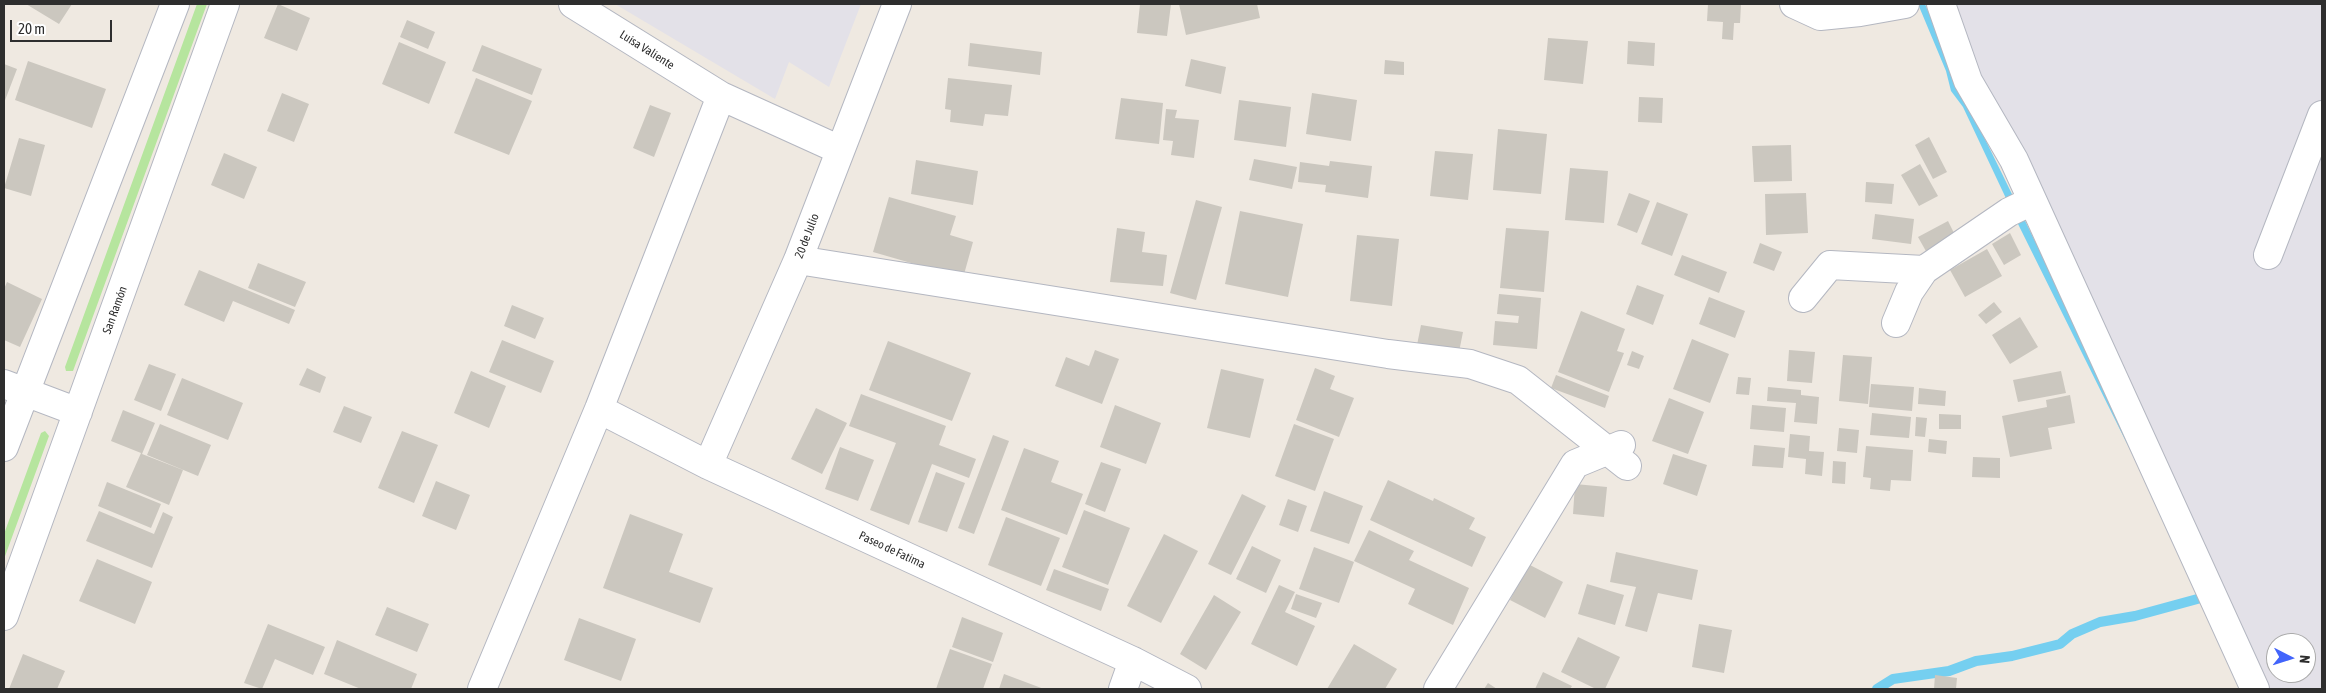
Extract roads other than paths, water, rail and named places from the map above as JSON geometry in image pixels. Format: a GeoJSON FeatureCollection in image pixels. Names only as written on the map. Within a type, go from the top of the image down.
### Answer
{"type":"FeatureCollection","features":[{"type":"Feature","properties":{"kind":"street"},"geometry":{"type":"LineString","coordinates":[[4,447],[14,388],[175,4]]}},
{"type":"Feature","properties":{"kind":"street","name":"San Ramón"},"geometry":{"type":"LineString","coordinates":[[4,616],[225,4]]}},
{"type":"Feature","properties":{"kind":"street","name":"Luisa Valiente"},"geometry":{"type":"LineString","coordinates":[[573,4],[721,96],[840,150]]}},
{"type":"Feature","properties":{"kind":"street","name":"20 de Julio"},"geometry":{"type":"LineString","coordinates":[[708,465],[798,260],[897,4]]}},
{"type":"Feature","properties":{"kind":"street"},"geometry":{"type":"LineString","coordinates":[[1794,4],[1820,16],[1860,12],[1905,4]]}},
{"type":"Feature","properties":{"kind":"street"},"geometry":{"type":"LineString","coordinates":[[1941,4],[1968,81],[2014,160],[2020,206],[2255,689]]}},
{"type":"Feature","properties":{"kind":"street"},"geometry":{"type":"LineString","coordinates":[[482,689],[598,409],[721,96]]}},
{"type":"Feature","properties":{"kind":"street"},"geometry":{"type":"LineString","coordinates":[[2268,254],[2322,116]]}},
{"type":"Feature","properties":{"kind":"street"},"geometry":{"type":"LineString","coordinates":[[1896,323],[1909,292],[1924,270],[2020,206]]}},
{"type":"Feature","properties":{"kind":"street"},"geometry":{"type":"LineString","coordinates":[[798,260],[1378,352],[1470,364],[1518,380],[1620,453],[1575,464],[1438,689]]}},
{"type":"Feature","properties":{"kind":"street"},"geometry":{"type":"LineString","coordinates":[[1804,298],[1830,265],[1924,270]]}},
{"type":"Feature","properties":{"kind":"street"},"geometry":{"type":"LineString","coordinates":[[14,388],[78,412]]}},
{"type":"Feature","properties":{"kind":"street","name":"Paseo de Fatima"},"geometry":{"type":"LineString","coordinates":[[598,409],[708,465],[1133,661],[1187,689]]}},
{"type":"Feature","properties":{"kind":"street"},"geometry":{"type":"LineString","coordinates":[[1123,689],[1133,661]]}},
{"type":"Feature","properties":{"kind":"water"},"geometry":{"type":"Polygon","coordinates":[[[1918,4],[1925,4],[1962,92],[2126,427],[2202,595],[2019,226],[1963,107],[1951,91],[1946,71],[1918,4]]]}},
{"type":"Feature","properties":{"kind":"waterway"},"geometry":{"type":"LineString","coordinates":[[1877,689],[1893,679],[1949,671],[1976,661],[2012,656],[2060,644],[2072,634],[2100,622],[2135,616],[2201,598],[2204,593],[2202,589]]}}]}
